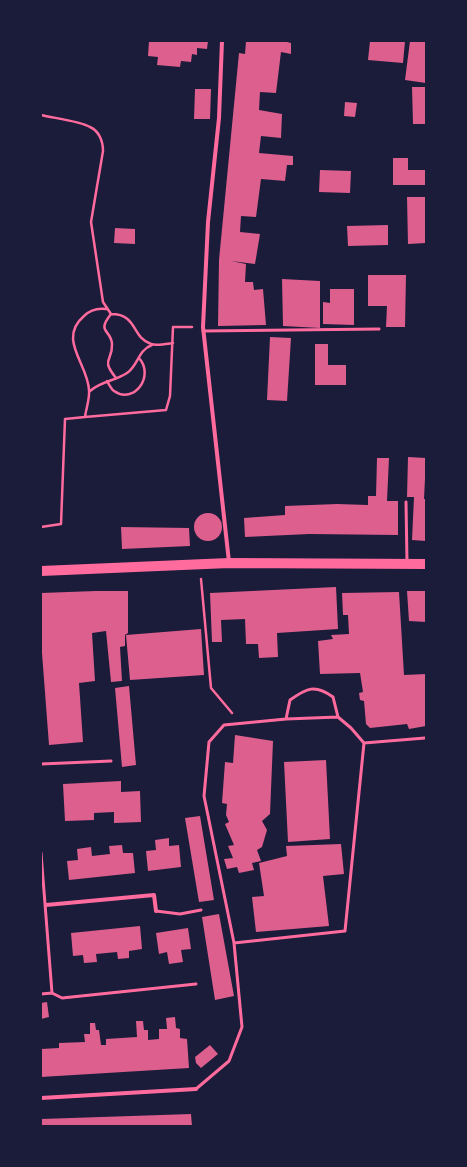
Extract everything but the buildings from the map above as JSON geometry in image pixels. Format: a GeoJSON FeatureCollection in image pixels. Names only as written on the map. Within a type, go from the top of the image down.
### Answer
{"type":"FeatureCollection","features":[{"type":"Feature","properties":{"kind":"main road"},"geometry":{"type":"LineString","coordinates":[[41,571],[229,563],[426,564]]}},
{"type":"Feature","properties":{"kind":"street"},"geometry":{"type":"LineString","coordinates":[[222,41],[219,118],[208,222],[203,329],[229,563]]}},
{"type":"Feature","properties":{"kind":"street"},"geometry":{"type":"LineString","coordinates":[[46,905],[154,895],[156,912]]}},
{"type":"Feature","properties":{"kind":"street"},"geometry":{"type":"LineString","coordinates":[[41,1098],[196,1089]]}},
{"type":"Feature","properties":{"kind":"lane"},"geometry":{"type":"LineString","coordinates":[[203,329],[379,329]]}},
{"type":"Feature","properties":{"kind":"lane"},"geometry":{"type":"LineString","coordinates":[[406,502],[407,563]]}},
{"type":"Feature","properties":{"kind":"lane"},"geometry":{"type":"LineString","coordinates":[[234,943],[345,931],[364,743],[351,728],[338,717],[333,697],[321,688],[304,690],[290,700],[286,719]]}},
{"type":"Feature","properties":{"kind":"lane"},"geometry":{"type":"LineString","coordinates":[[196,1089],[229,1061],[242,1027],[234,943],[204,796],[209,742],[224,725],[286,719],[338,717]]}},
{"type":"Feature","properties":{"kind":"lane"},"geometry":{"type":"LineString","coordinates":[[364,743],[425,738]]}},
{"type":"Feature","properties":{"kind":"lane"},"geometry":{"type":"LineString","coordinates":[[41,764],[111,761]]}},
{"type":"Feature","properties":{"kind":"lane"},"geometry":{"type":"LineString","coordinates":[[41,853],[52,993]]}},
{"type":"Feature","properties":{"kind":"lane"},"geometry":{"type":"LineString","coordinates":[[156,912],[180,914],[201,910]]}},
{"type":"Feature","properties":{"kind":"lane"},"geometry":{"type":"LineString","coordinates":[[41,994],[52,993],[62,998],[196,984]]}},
{"type":"Feature","properties":{"kind":"path"},"geometry":{"type":"LineString","coordinates":[[41,115],[90,126],[102,142],[103,151],[91,222],[103,302],[111,314],[125,315],[144,341],[152,345]]}},
{"type":"Feature","properties":{"kind":"path"},"geometry":{"type":"LineString","coordinates":[[85,417],[90,391],[86,373],[76,354],[73,341],[74,330],[79,320],[88,312],[100,308],[107,309]]}},
{"type":"Feature","properties":{"kind":"path"},"geometry":{"type":"LineString","coordinates":[[111,314],[104,326],[105,332],[111,340],[112,346],[107,362],[109,369],[116,378]]}},
{"type":"Feature","properties":{"kind":"path"},"geometry":{"type":"LineString","coordinates":[[41,527],[61,524],[65,419],[166,410],[170,396],[174,328],[203,329]]}},
{"type":"Feature","properties":{"kind":"path"},"geometry":{"type":"LineString","coordinates":[[90,391],[96,385],[128,373],[147,347],[172,343]]}},
{"type":"Feature","properties":{"kind":"path"},"geometry":{"type":"LineString","coordinates":[[107,381],[113,391],[119,394],[127,394],[141,387],[145,379],[145,371],[144,363],[138,358]]}},
{"type":"Feature","properties":{"kind":"path"},"geometry":{"type":"LineString","coordinates":[[200,564],[211,688],[234,715],[251,722]]}}]}
